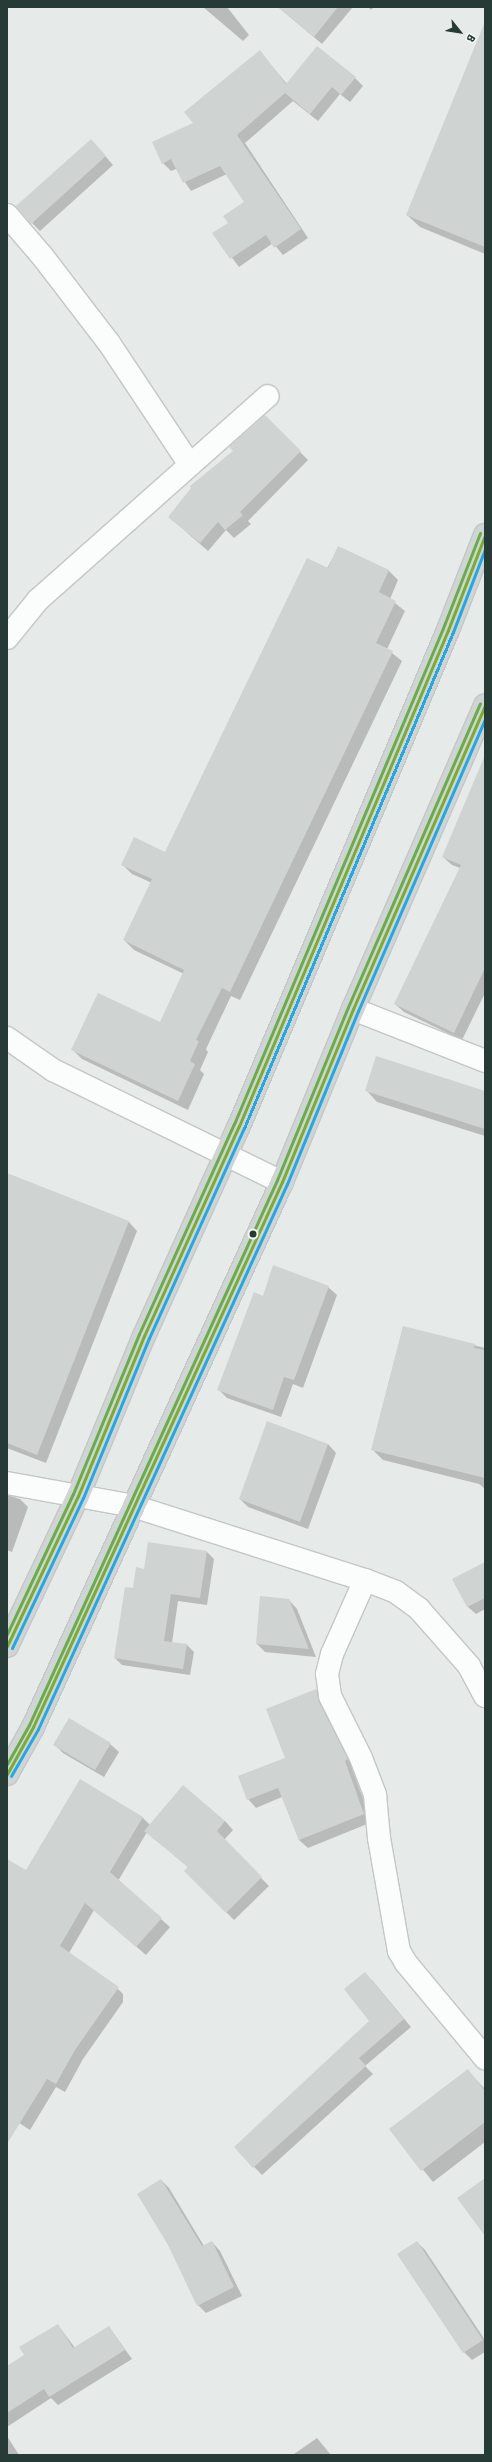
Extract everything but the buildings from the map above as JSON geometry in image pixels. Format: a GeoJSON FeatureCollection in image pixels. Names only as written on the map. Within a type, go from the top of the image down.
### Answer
{"type":"FeatureCollection","features":[{"type":"Feature","properties":{"kind":"main road"},"geometry":{"type":"LineString","coordinates":[[7,1646],[78,1496],[144,1336],[226,1155],[448,630],[485,535]]}},
{"type":"Feature","properties":{"kind":"main road"},"geometry":{"type":"LineString","coordinates":[[7,1774],[33,1727],[282,1182],[353,1009],[485,706]]}},
{"type":"Feature","properties":{"kind":"street"},"geometry":{"type":"LineString","coordinates":[[7,215],[43,257],[109,343],[190,465]]}},
{"type":"Feature","properties":{"kind":"street"},"geometry":{"type":"LineString","coordinates":[[7,638],[38,600],[268,396]]}},
{"type":"Feature","properties":{"kind":"street"},"geometry":{"type":"LineString","coordinates":[[353,1009],[485,1061]]}},
{"type":"Feature","properties":{"kind":"street"},"geometry":{"type":"LineString","coordinates":[[7,1038],[53,1070],[282,1182]]}},
{"type":"Feature","properties":{"kind":"street"},"geometry":{"type":"LineString","coordinates":[[7,1483],[133,1506],[365,1580],[396,1592],[419,1609],[469,1666],[485,1696]]}},
{"type":"Feature","properties":{"kind":"street"},"geometry":{"type":"LineString","coordinates":[[365,1580],[332,1654],[327,1674],[330,1696],[361,1758],[375,1795],[379,1838],[399,1951],[406,1963],[485,2058]]}},
{"type":"Feature","properties":{"kind":"transit line"},"geometry":{"type":"LineString","coordinates":[[7,1634],[73,1494],[139,1334],[234,1124],[443,628],[480,533]]}},
{"type":"Feature","properties":{"kind":"transit line"},"geometry":{"type":"LineString","coordinates":[[7,1646],[78,1496],[144,1336],[239,1126],[448,630],[485,535]]}},
{"type":"Feature","properties":{"kind":"transit line"},"geometry":{"type":"LineString","coordinates":[[12,1648],[83,1498],[149,1338],[244,1128],[453,632],[485,549]]}},
{"type":"Feature","properties":{"kind":"transit line"},"geometry":{"type":"LineString","coordinates":[[7,1764],[29,1725],[277,1180],[348,1007],[480,704]]}},
{"type":"Feature","properties":{"kind":"transit line"},"geometry":{"type":"LineString","coordinates":[[7,1774],[33,1727],[282,1182],[353,1009],[485,706]]}},
{"type":"Feature","properties":{"kind":"transit line"},"geometry":{"type":"LineString","coordinates":[[11,1776],[38,1729],[287,1184],[358,1011],[485,719]]}}]}
